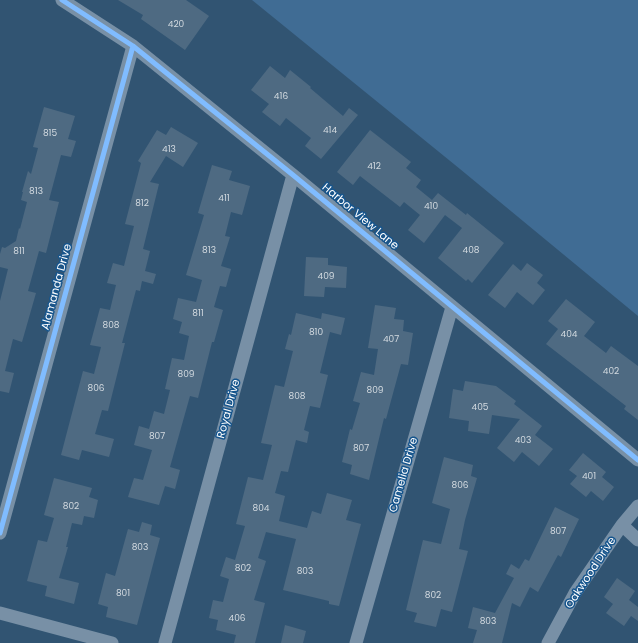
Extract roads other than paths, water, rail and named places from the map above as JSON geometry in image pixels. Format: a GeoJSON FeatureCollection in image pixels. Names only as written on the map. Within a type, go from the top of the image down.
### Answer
{"type":"FeatureCollection","features":[{"type":"Feature","properties":{"kind":"street","name":"Harbor View Lane"},"geometry":{"type":"LineString","coordinates":[[62,0],[133,46],[293,175],[638,460]]}},
{"type":"Feature","properties":{"kind":"street","name":"Alamanda Drive"},"geometry":{"type":"LineString","coordinates":[[0,533],[133,46]]}},
{"type":"Feature","properties":{"kind":"street","name":"Royal Drive"},"geometry":{"type":"LineString","coordinates":[[165,643],[293,175]]}},
{"type":"Feature","properties":{"kind":"street","name":"Camelia Drive"},"geometry":{"type":"LineString","coordinates":[[356,643],[452,307]]}},
{"type":"Feature","properties":{"kind":"street","name":"Oakwood Drive"},"geometry":{"type":"LineString","coordinates":[[548,643],[575,593],[622,525],[638,506]]}},
{"type":"Feature","properties":{"kind":"street"},"geometry":{"type":"LineString","coordinates":[[622,525],[638,540]]}},
{"type":"Feature","properties":{"kind":"street"},"geometry":{"type":"LineString","coordinates":[[0,613],[112,643]]}},
{"type":"Feature","properties":{"kind":"water"},"geometry":{"type":"Polygon","coordinates":[[[252,0],[638,0],[638,316],[460,169],[252,0]]]}}]}
